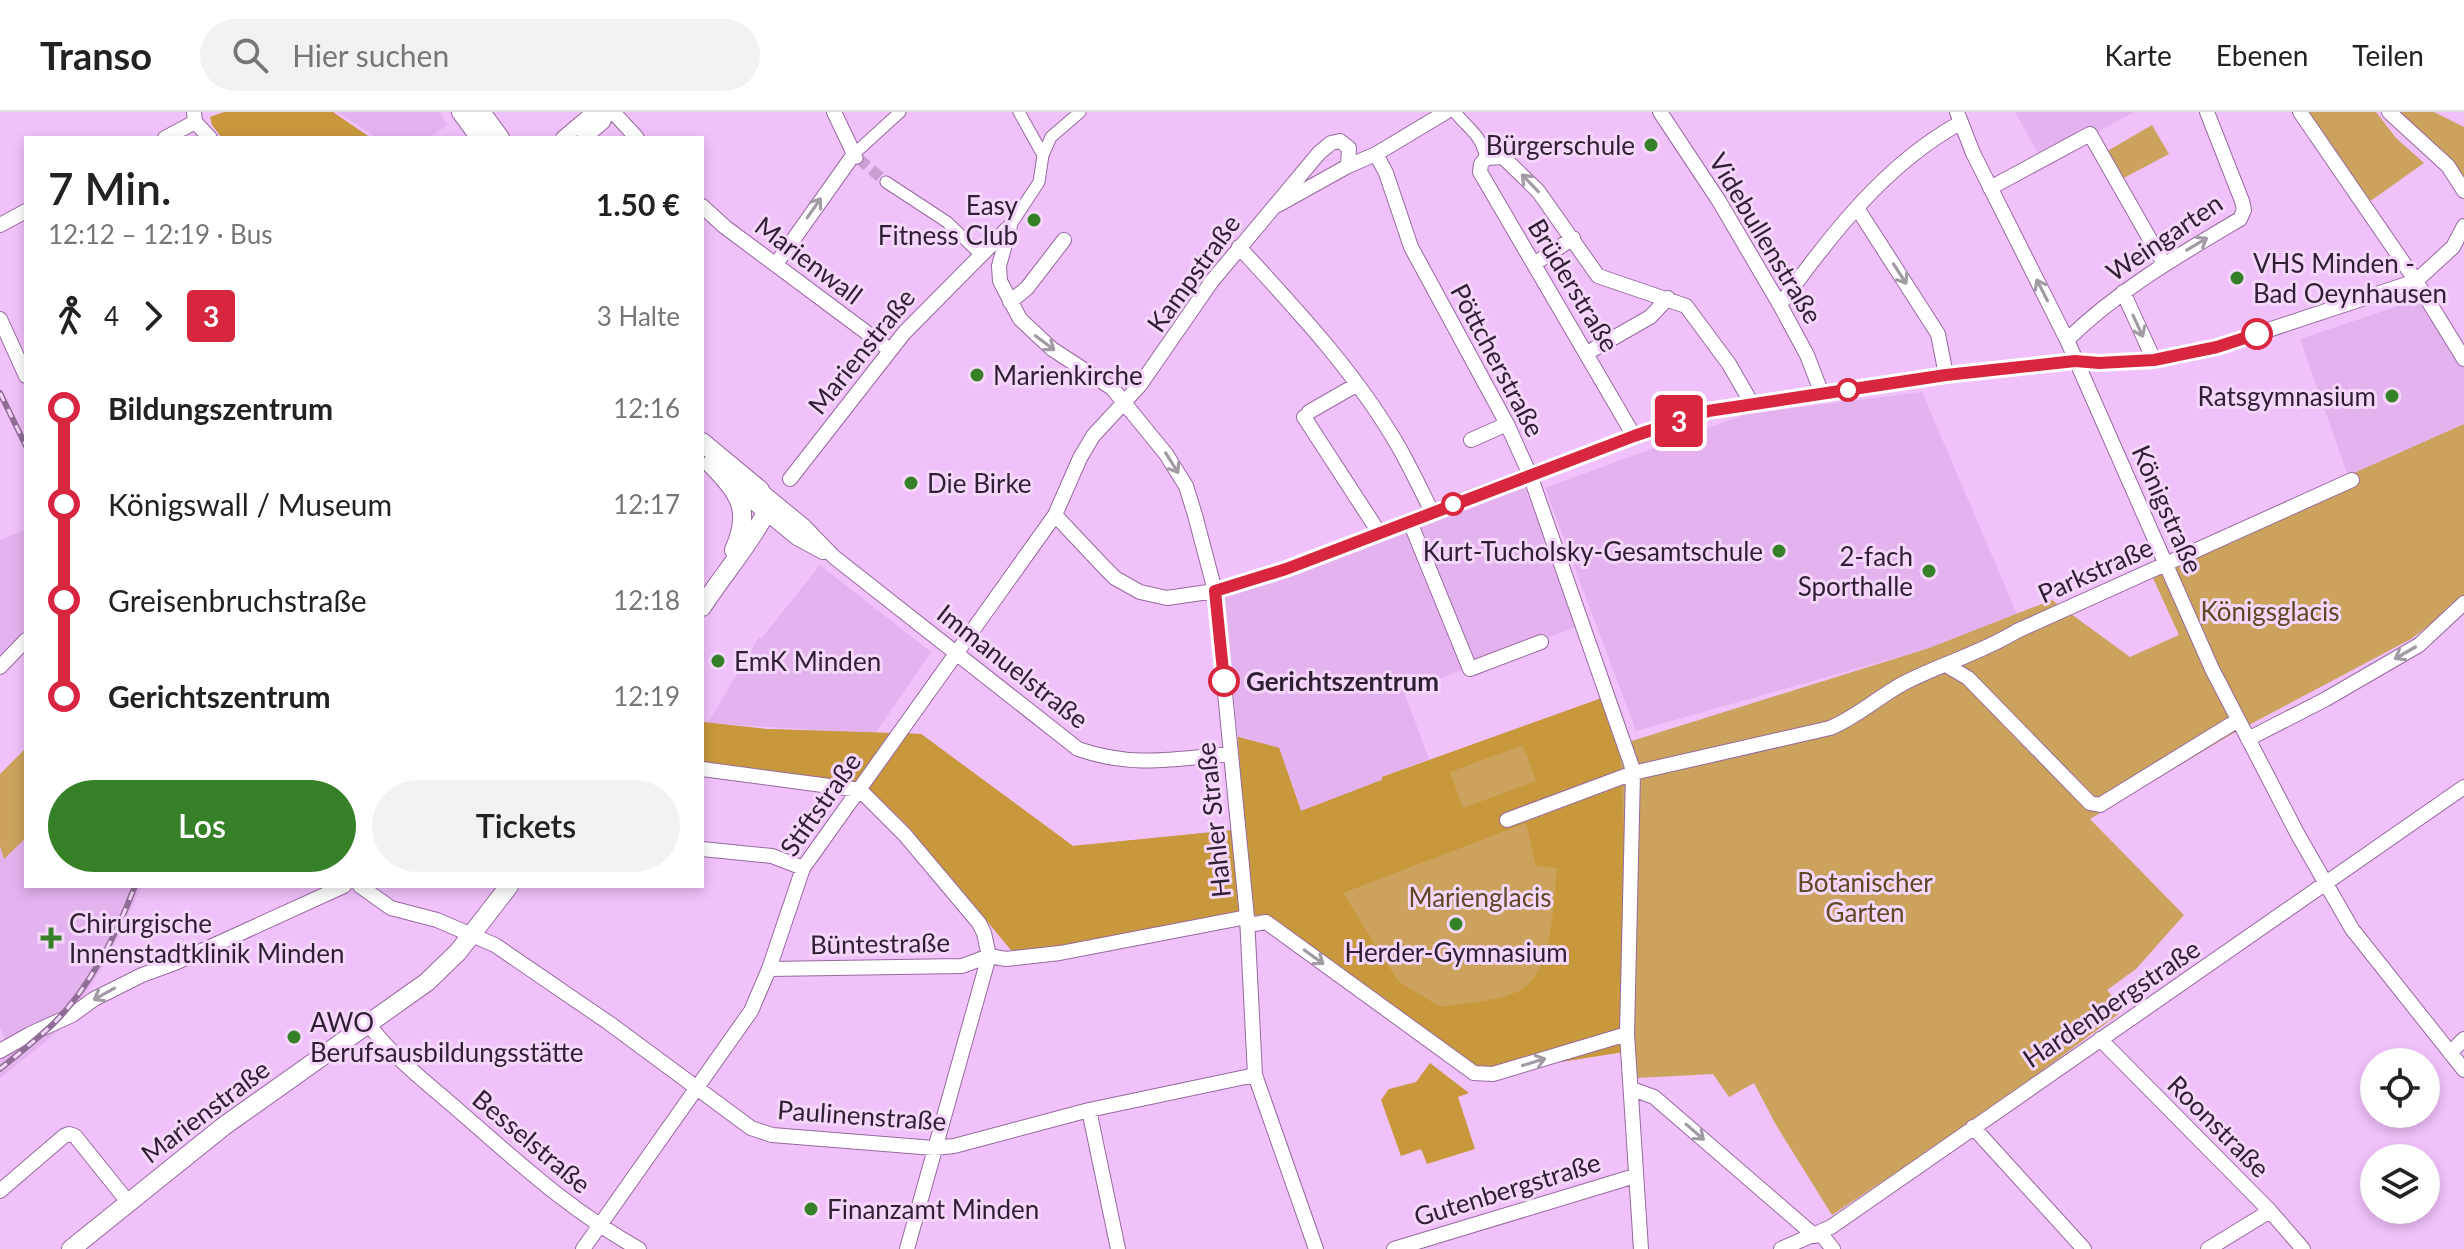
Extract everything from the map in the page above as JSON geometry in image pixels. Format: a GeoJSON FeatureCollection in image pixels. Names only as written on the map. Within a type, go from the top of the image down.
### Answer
{"type":"FeatureCollection","features":[{"type":"Feature","properties":{"kind":"street"},"geometry":{"type":"LineString","coordinates":[[461,112],[479,136]]}},
{"type":"Feature","properties":{"kind":"street"},"geometry":{"type":"LineString","coordinates":[[481,112],[499,136]]}},
{"type":"Feature","properties":{"kind":"street"},"geometry":{"type":"LineString","coordinates":[[586,136],[610,112],[635,136]]}},
{"type":"Feature","properties":{"kind":"street"},"geometry":{"type":"LineString","coordinates":[[834,112],[856,156]]}},
{"type":"Feature","properties":{"kind":"street"},"geometry":{"type":"LineString","coordinates":[[776,264],[856,156],[900,112]]}},
{"type":"Feature","properties":{"kind":"street"},"geometry":{"type":"LineString","coordinates":[[1019,112],[1043,155]]}},
{"type":"Feature","properties":{"kind":"street"},"geometry":{"type":"LineString","coordinates":[[1064,240],[1027,288],[1010,302],[1000,281],[999,266],[1010,226],[1039,182],[1043,155],[1051,137],[1080,112]]}},
{"type":"Feature","properties":{"kind":"street","name":"Kampstraße"},"geometry":{"type":"LineString","coordinates":[[1271,209],[1376,154],[1446,112]]}},
{"type":"Feature","properties":{"kind":"street"},"geometry":{"type":"LineString","coordinates":[[1455,112],[1480,138],[1485,155],[1503,157],[1538,191],[1598,276],[1686,306],[1729,364],[1752,404]]}},
{"type":"Feature","properties":{"kind":"street","name":"Videbullenstraße"},"geometry":{"type":"LineString","coordinates":[[1660,112],[1719,201],[1780,305],[1807,355],[1822,394]]}},
{"type":"Feature","properties":{"kind":"street","name":"Weingarten"},"geometry":{"type":"LineString","coordinates":[[2067,340],[2095,312],[2123,292],[2240,219],[2244,210],[2207,112]]}},
{"type":"Feature","properties":{"kind":"street"},"geometry":{"type":"LineString","coordinates":[[2300,112],[2416,281],[2464,359]]}},
{"type":"Feature","properties":{"kind":"street"},"geometry":{"type":"LineString","coordinates":[[2389,112],[2448,166],[2464,191]]}},
{"type":"Feature","properties":{"kind":"street"},"geometry":{"type":"LineString","coordinates":[[555,136],[590,115]]}},
{"type":"Feature","properties":{"kind":"street"},"geometry":{"type":"LineString","coordinates":[[565,136],[590,115]]}},
{"type":"Feature","properties":{"kind":"street"},"geometry":{"type":"LineString","coordinates":[[168,136],[195,117],[209,136]]}},
{"type":"Feature","properties":{"kind":"street"},"geometry":{"type":"LineString","coordinates":[[1780,305],[1857,208],[1959,117]]}},
{"type":"Feature","properties":{"kind":"street","name":"Königstraße"},"geometry":{"type":"LineString","coordinates":[[1959,117],[1990,188],[2067,340],[2248,739],[2352,929],[2379,967],[2464,1070]]}},
{"type":"Feature","properties":{"kind":"street"},"geometry":{"type":"LineString","coordinates":[[1990,188],[2090,134],[2164,264]]}},
{"type":"Feature","properties":{"kind":"street","name":"Kampstraße"},"geometry":{"type":"LineString","coordinates":[[1124,402],[1153,369],[1212,281],[1325,146],[1340,141],[1349,148],[1348,166]]}},
{"type":"Feature","properties":{"kind":"street","name":"Pöttcherstraße"},"geometry":{"type":"LineString","coordinates":[[1376,154],[1423,272],[1507,424],[1530,475],[1633,773]]}},
{"type":"Feature","properties":{"kind":"street","name":"Brüderstraße"},"geometry":{"type":"LineString","coordinates":[[1485,155],[1480,172],[1634,436]]}},
{"type":"Feature","properties":{"kind":"street"},"geometry":{"type":"LineString","coordinates":[[886,182],[947,222],[981,255]]}},
{"type":"Feature","properties":{"kind":"street","name":"Marienwall"},"geometry":{"type":"LineString","coordinates":[[704,208],[725,227],[890,350]]}},
{"type":"Feature","properties":{"kind":"street"},"geometry":{"type":"LineString","coordinates":[[1857,208],[1938,334],[1946,375]]}},
{"type":"Feature","properties":{"kind":"street"},"geometry":{"type":"LineString","coordinates":[[0,225],[24,212]]}},
{"type":"Feature","properties":{"kind":"street","name":"Marienstraße"},"geometry":{"type":"LineString","coordinates":[[790,479],[904,333],[1010,226]]}},
{"type":"Feature","properties":{"kind":"street"},"geometry":{"type":"LineString","coordinates":[[1055,515],[1115,578],[1140,592],[1167,598],[1215,591],[1286,569],[1634,436],[1708,411],[1946,375],[2075,361],[2154,360],[2217,347],[2416,281],[2453,247],[2464,226]]}},
{"type":"Feature","properties":{"kind":"street"},"geometry":{"type":"LineString","coordinates":[[1534,264],[1573,238]]}},
{"type":"Feature","properties":{"kind":"street"},"geometry":{"type":"LineString","coordinates":[[1239,247],[1356,385],[1402,452],[1432,512]]}},
{"type":"Feature","properties":{"kind":"street"},"geometry":{"type":"LineString","coordinates":[[2123,292],[2154,360]]}},
{"type":"Feature","properties":{"kind":"street"},"geometry":{"type":"LineString","coordinates":[[1587,353],[1650,317],[1668,298]]}},
{"type":"Feature","properties":{"kind":"street","name":"Hahler Straße"},"geometry":{"type":"LineString","coordinates":[[1010,302],[1035,336],[1098,376],[1124,402],[1148,429],[1186,486],[1215,591],[1248,921],[1255,1075],[1316,1249]]}},
{"type":"Feature","properties":{"kind":"street"},"geometry":{"type":"LineString","coordinates":[[0,319],[20,346],[24,366]]}},
{"type":"Feature","properties":{"kind":"street"},"geometry":{"type":"LineString","coordinates":[[1356,385],[1307,414],[1380,534]]}},
{"type":"Feature","properties":{"kind":"street","name":"Stiftstraße"},"geometry":{"type":"LineString","coordinates":[[583,1249],[751,1011],[769,969],[803,868],[1055,515],[1093,436],[1124,402]]}},
{"type":"Feature","properties":{"kind":"street"},"geometry":{"type":"LineString","coordinates":[[1471,440],[1507,424]]}},
{"type":"Feature","properties":{"kind":"street"},"geometry":{"type":"LineString","coordinates":[[704,444],[760,490],[766,513],[751,540],[704,604]]}},
{"type":"Feature","properties":{"kind":"street"},"geometry":{"type":"LineString","coordinates":[[704,457],[733,486],[742,509],[744,524],[723,574]]}},
{"type":"Feature","properties":{"kind":"street","name":"Parkstraße"},"geometry":{"type":"LineString","coordinates":[[1946,665],[2352,480]]}},
{"type":"Feature","properties":{"kind":"street","name":"Immanuelstraße"},"geometry":{"type":"LineString","coordinates":[[733,486],[797,538],[834,557]]}},
{"type":"Feature","properties":{"kind":"street","name":"Immanuelstraße"},"geometry":{"type":"LineString","coordinates":[[760,490],[804,526],[834,557],[1078,749],[1106,759],[1134,762],[1230,754]]}},
{"type":"Feature","properties":{"kind":"street"},"geometry":{"type":"LineString","coordinates":[[1410,522],[1470,669],[1541,642]]}},
{"type":"Feature","properties":{"kind":"street"},"geometry":{"type":"LineString","coordinates":[[2248,739],[2326,699],[2419,645],[2464,603]]}},
{"type":"Feature","properties":{"kind":"street"},"geometry":{"type":"LineString","coordinates":[[0,667],[24,642]]}},
{"type":"Feature","properties":{"kind":"street"},"geometry":{"type":"LineString","coordinates":[[1507,820],[1633,773],[1830,728],[1851,718],[1889,691],[1946,665],[1968,678],[2090,803],[2100,805],[2238,720]]}},
{"type":"Feature","properties":{"kind":"street"},"geometry":{"type":"LineString","coordinates":[[704,769],[860,790],[905,835],[984,933],[989,956],[907,1249]]}},
{"type":"Feature","properties":{"kind":"street"},"geometry":{"type":"LineString","coordinates":[[1633,773],[1627,1034],[1641,1249]]}},
{"type":"Feature","properties":{"kind":"street","name":"Hardenbergstraße"},"geometry":{"type":"LineString","coordinates":[[1781,1249],[1817,1234],[2327,885],[2464,787]]}},
{"type":"Feature","properties":{"kind":"street"},"geometry":{"type":"LineString","coordinates":[[704,849],[772,856],[803,868]]}},
{"type":"Feature","properties":{"kind":"street"},"geometry":{"type":"LineString","coordinates":[[0,1051],[72,1015],[110,990],[340,888]]}},
{"type":"Feature","properties":{"kind":"street","name":"Paulinenstraße"},"geometry":{"type":"LineString","coordinates":[[363,888],[391,908],[437,920],[495,945],[609,1023],[740,1122],[763,1133],[934,1148],[954,1146],[1089,1110],[1255,1075]]}},
{"type":"Feature","properties":{"kind":"street","name":"Marienstraße"},"geometry":{"type":"LineString","coordinates":[[71,1249],[224,1126],[427,982],[472,934],[507,888]]}},
{"type":"Feature","properties":{"kind":"street"},"geometry":{"type":"LineString","coordinates":[[989,956],[1006,959],[1045,955],[1248,921],[1266,922],[1474,1073],[1493,1074],[1627,1034]]}},
{"type":"Feature","properties":{"kind":"street","name":"Büntestraße"},"geometry":{"type":"LineString","coordinates":[[769,969],[962,966],[989,956]]}},
{"type":"Feature","properties":{"kind":"street","name":"Besselstraße"},"geometry":{"type":"LineString","coordinates":[[369,1025],[417,1075],[548,1188],[598,1227],[639,1249]]}},
{"type":"Feature","properties":{"kind":"street","name":"Roonstraße"},"geometry":{"type":"LineString","coordinates":[[2100,1039],[2270,1211],[2303,1249]]}},
{"type":"Feature","properties":{"kind":"street"},"geometry":{"type":"LineString","coordinates":[[2450,1053],[2464,1039]]}},
{"type":"Feature","properties":{"kind":"street"},"geometry":{"type":"LineString","coordinates":[[1632,1089],[1654,1097],[1833,1249]]}},
{"type":"Feature","properties":{"kind":"street"},"geometry":{"type":"LineString","coordinates":[[1089,1110],[1118,1249]]}},
{"type":"Feature","properties":{"kind":"street"},"geometry":{"type":"LineString","coordinates":[[1973,1127],[2084,1249]]}},
{"type":"Feature","properties":{"kind":"street"},"geometry":{"type":"LineString","coordinates":[[0,1191],[69,1134],[75,1136],[128,1202]]}},
{"type":"Feature","properties":{"kind":"street","name":"Gutenbergstraße"},"geometry":{"type":"LineString","coordinates":[[1394,1249],[1635,1176]]}},
{"type":"Feature","properties":{"kind":"street"},"geometry":{"type":"LineString","coordinates":[[2208,1249],[2270,1211]]}},
{"type":"Feature","properties":{"kind":"shaded area"},"geometry":{"type":"Polygon","coordinates":[[[224,112],[333,112],[368,136],[220,136],[210,117],[224,112]]]}},
{"type":"Feature","properties":{"kind":"shaded area"},"geometry":{"type":"Polygon","coordinates":[[[337,112],[440,112],[447,125],[431,136],[375,136],[337,112]]]}},
{"type":"Feature","properties":{"kind":"shaded area"},"geometry":{"type":"Polygon","coordinates":[[[2015,112],[2134,112],[2043,162],[2015,112]]]}},
{"type":"Feature","properties":{"kind":"shaded area","name":"Ratsgymnasium"},"geometry":{"type":"Polygon","coordinates":[[[2419,299],[2464,368],[2464,424],[2348,476],[2300,339],[2419,299]]]}},
{"type":"Feature","properties":{"kind":"shaded area","name":"Kurt-Tucholsky-Gesamtschule"},"geometry":{"type":"Polygon","coordinates":[[[1922,392],[2017,614],[1929,648],[1636,731],[1545,488],[1746,414],[1922,392]]]}},
{"type":"Feature","properties":{"kind":"shaded area"},"geometry":{"type":"Polygon","coordinates":[[[1524,485],[1576,627],[1404,692],[1429,759],[1301,811],[1279,749],[1238,737],[1224,597],[1524,485]]]}},
{"type":"Feature","properties":{"kind":"shaded area"},"geometry":{"type":"Polygon","coordinates":[[[24,530],[24,632],[0,657],[0,540],[24,530]]]}},
{"type":"Feature","properties":{"kind":"shaded area"},"geometry":{"type":"Polygon","coordinates":[[[820,565],[931,652],[875,734],[708,723],[759,637],[761,639],[820,565]]]}},
{"type":"Feature","properties":{"kind":"shaded area","name":"Marienglacis"},"geometry":{"type":"Polygon","coordinates":[[[1602,698],[1619,745],[1636,1050],[1473,1076],[1267,917],[1255,915],[1015,955],[905,823],[878,797],[860,790],[704,765],[704,722],[766,729],[921,734],[1073,846],[1244,829],[1238,737],[1279,748],[1301,811],[1382,780],[1382,777],[1602,698]],[[1523,745],[1450,772],[1463,808],[1536,781],[1523,745]],[[1526,823],[1343,893],[1398,981],[1440,1007],[1514,993],[1527,985],[1537,973],[1549,939],[1557,868],[1536,866],[1526,823]]]}},
{"type":"Feature","properties":{"kind":"shaded area","name":"Chirurgische Innenstadtklinik Minden"},"geometry":{"type":"Polygon","coordinates":[[[24,840],[24,888],[141,888],[105,964],[61,1029],[0,1078],[0,1060],[29,1039],[30,1031],[5,1039],[0,1027],[0,846],[5,858],[24,840]]]}},
{"type":"Feature","properties":{"kind":"shaded area"},"geometry":{"type":"Polygon","coordinates":[[[2103,1006],[2108,1006],[2110,1012],[2099,1022],[2083,1030],[2079,1026],[2103,1006]]]}},
{"type":"Feature","properties":{"kind":"shaded area"},"geometry":{"type":"Polygon","coordinates":[[[1430,1063],[1469,1093],[1458,1097],[1475,1149],[1427,1164],[1421,1149],[1401,1156],[1381,1100],[1389,1089],[1416,1082],[1430,1063]]]}},
{"type":"Feature","properties":{"kind":"green space"},"geometry":{"type":"Polygon","coordinates":[[[2306,112],[2376,112],[2396,138],[2424,163],[2369,202],[2306,112]]]}},
{"type":"Feature","properties":{"kind":"green space"},"geometry":{"type":"Polygon","coordinates":[[[2398,112],[2434,112],[2464,127],[2464,179],[2398,112]]]}},
{"type":"Feature","properties":{"kind":"green space"},"geometry":{"type":"Polygon","coordinates":[[[2152,125],[2169,154],[2120,180],[2104,153],[2152,125]]]}},
{"type":"Feature","properties":{"kind":"green space"},"geometry":{"type":"Polygon","coordinates":[[[2464,424],[2464,599],[2411,639],[2232,734],[2090,819],[2184,915],[2136,969],[2107,990],[2124,1010],[1984,1114],[1832,1215],[1776,1125],[1754,1083],[1729,1097],[1713,1074],[1637,1078],[1635,1050],[1473,1076],[1267,917],[905,823],[878,797],[704,723],[766,729],[921,734],[1073,846],[1244,829],[1238,737],[1279,748],[1301,811],[1382,780],[1382,777],[1602,698],[1619,745],[1929,648],[2052,600],[2130,657],[2179,635],[2147,565],[2464,424]]]}},
{"type":"Feature","properties":{"kind":"green space"},"geometry":{"type":"Polygon","coordinates":[[[24,750],[24,840],[4,859],[0,846],[0,774],[24,750]]]}},
{"type":"Feature","properties":{"kind":"tunnel"},"geometry":{"type":"LineString","coordinates":[[859,159],[886,182]]}},
{"type":"Feature","properties":{"kind":"railway"},"geometry":{"type":"LineString","coordinates":[[0,393],[24,442]]}},
{"type":"Feature","properties":{"kind":"railway"},"geometry":{"type":"LineString","coordinates":[[0,1069],[52,1025],[78,995],[111,941],[134,888]]}},
{"type":"Feature","properties":{"kind":"bus line","name":"3"},"geometry":{"type":"LineString","coordinates":[[1224,681],[1215,591],[1286,569],[1634,436],[1708,411],[1946,375],[2075,361],[2154,360],[2217,347],[2257,334]]}},
{"type":"Feature","properties":{"kind":"place","name":"Bürgerschule"},"geometry":{"type":"Point","coordinates":[1651,145]}},
{"type":"Feature","properties":{"kind":"place","name":"Easy Fitness Club"},"geometry":{"type":"Point","coordinates":[1034,220]}},
{"type":"Feature","properties":{"kind":"place","name":"VHS Minden - Bad Oeynhausen"},"geometry":{"type":"Point","coordinates":[2237,278]}},
{"type":"Feature","properties":{"kind":"place","name":"Marienkirche"},"geometry":{"type":"Point","coordinates":[977,375]}},
{"type":"Feature","properties":{"kind":"place","name":"Ratsgymnasium"},"geometry":{"type":"Point","coordinates":[2392,396]}},
{"type":"Feature","properties":{"kind":"place","name":"Die Birke"},"geometry":{"type":"Point","coordinates":[911,483]}},
{"type":"Feature","properties":{"kind":"place","name":"Kurt-Tucholsky-Gesamtschule"},"geometry":{"type":"Point","coordinates":[1779,551]}},
{"type":"Feature","properties":{"kind":"place","name":"2-fach Sporthalle"},"geometry":{"type":"Point","coordinates":[1929,571]}},
{"type":"Feature","properties":{"kind":"place","name":"EmK Minden"},"geometry":{"type":"Point","coordinates":[718,661]}},
{"type":"Feature","properties":{"kind":"place","name":"Gerichtszentrum"},"geometry":{"type":"Point","coordinates":[1224,681]}},
{"type":"Feature","properties":{"kind":"place","name":"Herder-Gymnasium"},"geometry":{"type":"Point","coordinates":[1456,924]}},
{"type":"Feature","properties":{"kind":"place","name":"Chirurgische Innenstadtklinik Minden"},"geometry":{"type":"Point","coordinates":[51,938]}},
{"type":"Feature","properties":{"kind":"place","name":"AWO Berufsausbildungsstätte"},"geometry":{"type":"Point","coordinates":[294,1037]}},
{"type":"Feature","properties":{"kind":"place","name":"Finanzamt Minden"},"geometry":{"type":"Point","coordinates":[811,1209]}},
{"type":"Feature","properties":{"kind":"park label","name":"Königsglacis"},"geometry":{"type":"Point","coordinates":[2270,611]}},
{"type":"Feature","properties":{"kind":"park label","name":"Botanischer Garten"},"geometry":{"type":"Point","coordinates":[1865,897]}}]}
